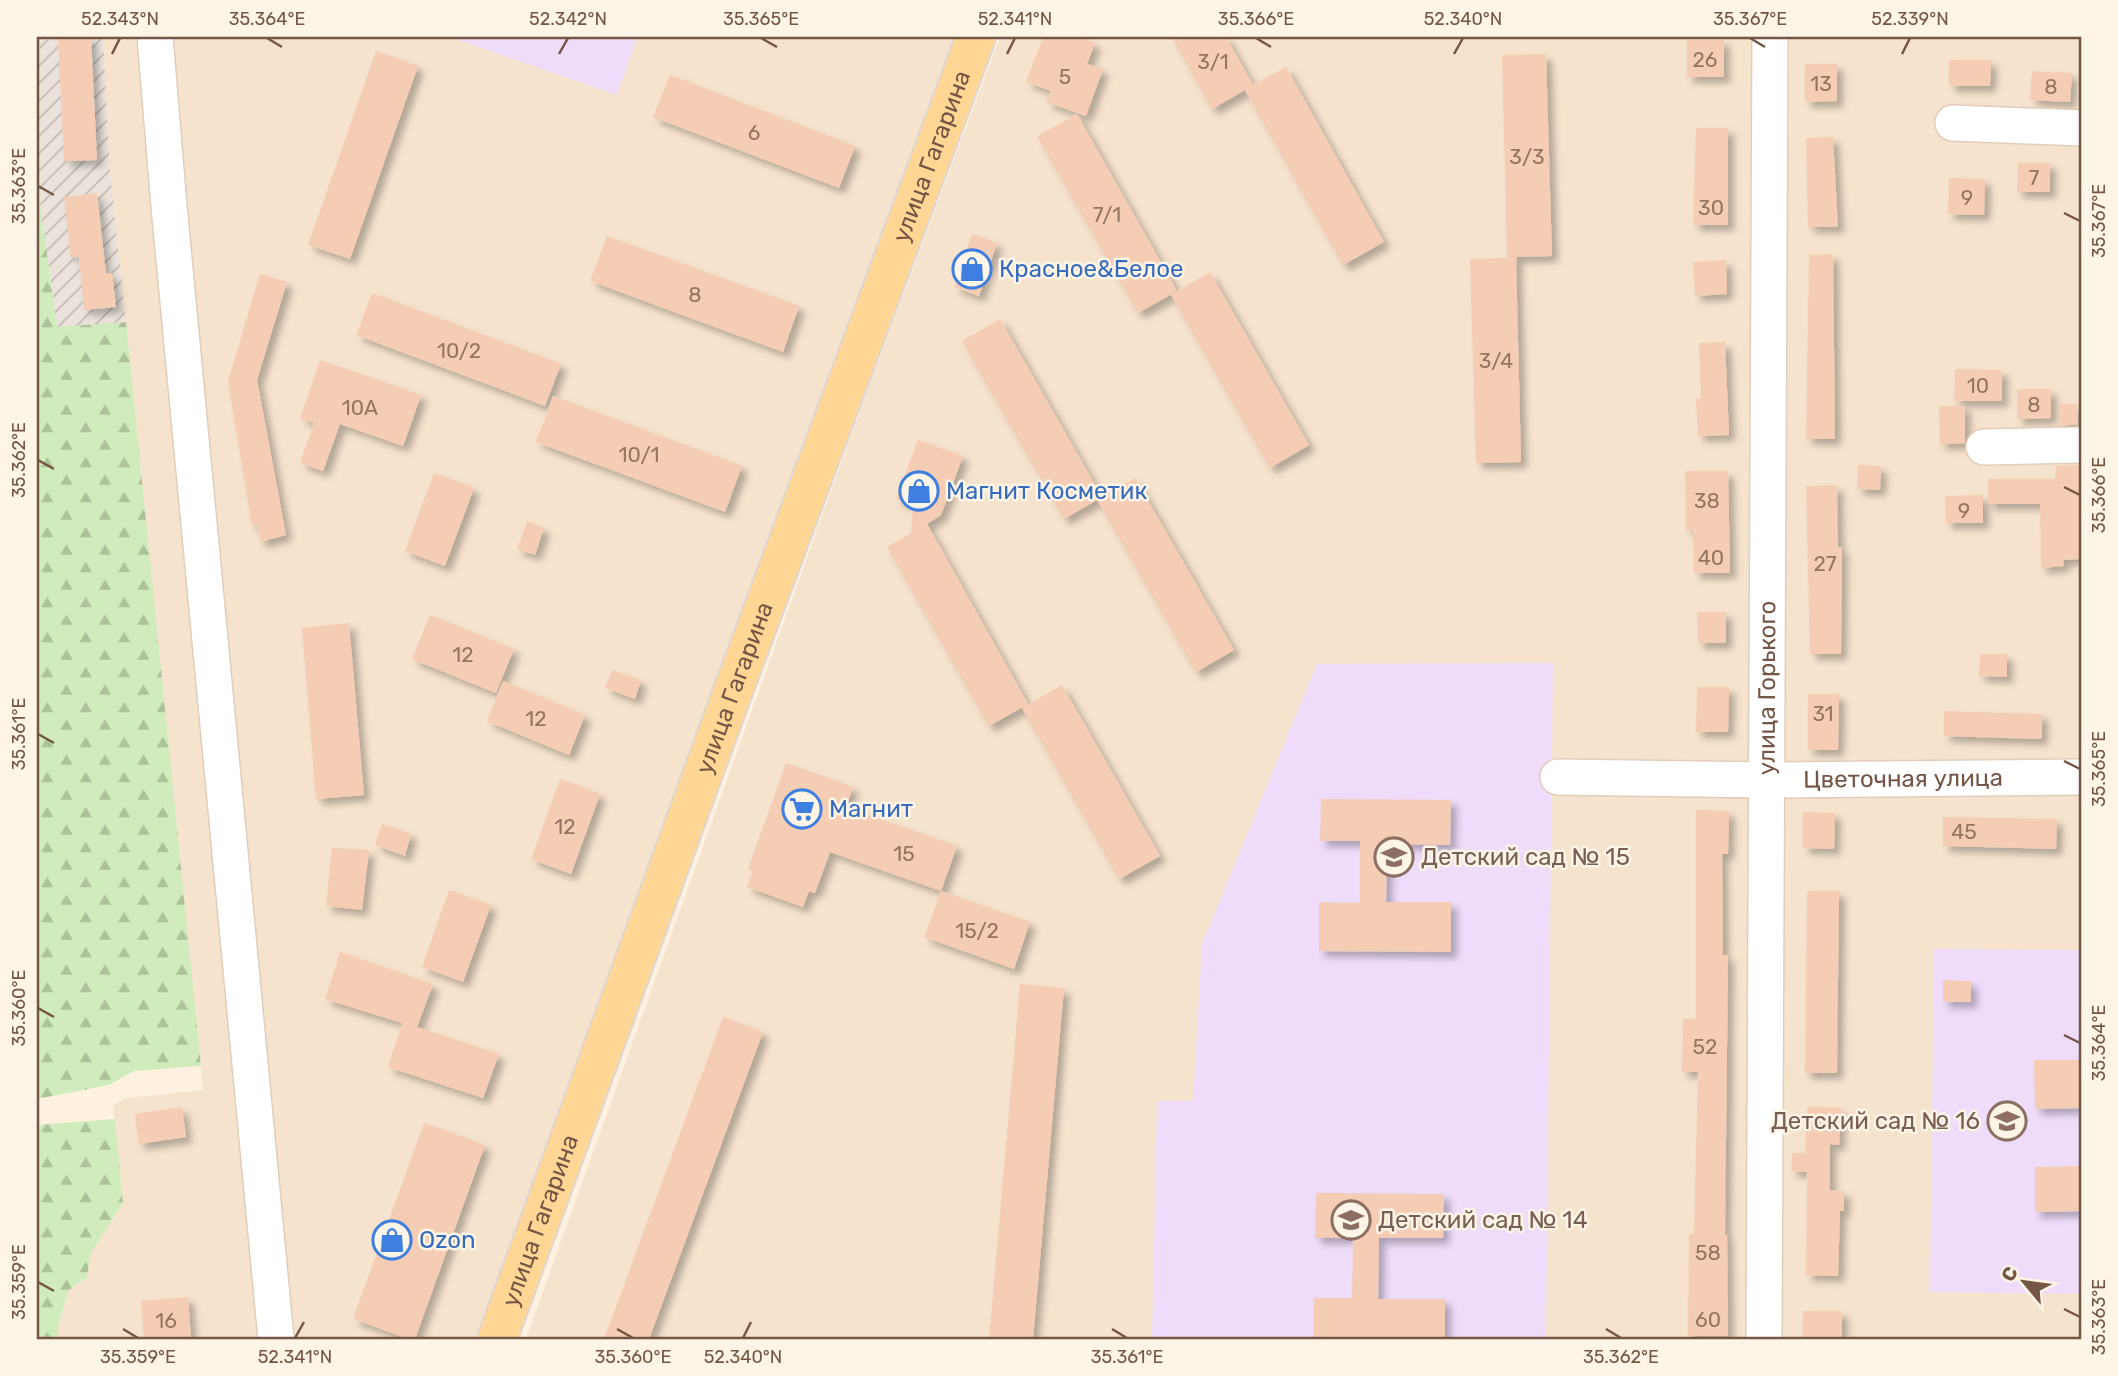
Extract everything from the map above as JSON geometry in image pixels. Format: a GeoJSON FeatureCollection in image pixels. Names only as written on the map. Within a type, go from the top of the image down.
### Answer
{"type":"FeatureCollection","features":[{"type":"Feature","properties":{"kind":"main road","name":"улица Гагарина"},"geometry":{"type":"LineString","coordinates":[[497,1339],[733,691],[976,37]]}},
{"type":"Feature","properties":{"kind":"street"},"geometry":{"type":"LineString","coordinates":[[155,37],[275,1339]]}},
{"type":"Feature","properties":{"kind":"street","name":"улица Горького"},"geometry":{"type":"LineString","coordinates":[[1764,1339],[1770,37]]}},
{"type":"Feature","properties":{"kind":"street"},"geometry":{"type":"LineString","coordinates":[[1952,123],[2081,128]]}},
{"type":"Feature","properties":{"kind":"street"},"geometry":{"type":"LineString","coordinates":[[1984,447],[2081,445]]}},
{"type":"Feature","properties":{"kind":"street","name":"Цветочная улица"},"geometry":{"type":"LineString","coordinates":[[1558,777],[1766,780],[2081,776]]}},
{"type":"Feature","properties":{"kind":"shaded area"},"geometry":{"type":"Polygon","coordinates":[[[37,37],[103,37],[110,173],[126,322],[57,328],[37,180],[37,37]]]}},
{"type":"Feature","properties":{"kind":"shaded area"},"geometry":{"type":"Polygon","coordinates":[[[103,37],[955,37],[476,1339],[58,1339],[58,1327],[68,1291],[87,1277],[91,1253],[123,1203],[113,1106],[126,1098],[203,1090],[110,173],[103,37]]]}},
{"type":"Feature","properties":{"kind":"shaded area"},"geometry":{"type":"Polygon","coordinates":[[[450,37],[637,37],[617,95],[450,37]]]}},
{"type":"Feature","properties":{"kind":"shaded area"},"geometry":{"type":"Polygon","coordinates":[[[1000,37],[2081,37],[2081,1339],[526,1339],[864,399],[1000,37]]]}},
{"type":"Feature","properties":{"kind":"shaded area"},"geometry":{"type":"Polygon","coordinates":[[[1553,663],[1546,1339],[1152,1339],[1157,1101],[1193,1101],[1202,944],[1317,664],[1553,663]]]}},
{"type":"Feature","properties":{"kind":"shaded area","name":"Детский сад № 16"},"geometry":{"type":"Polygon","coordinates":[[[1934,949],[2081,950],[2081,1294],[1930,1292],[1934,949]]]}},
{"type":"Feature","properties":{"kind":"green space"},"geometry":{"type":"Polygon","coordinates":[[[37,180],[57,327],[126,322],[201,1066],[134,1071],[109,1085],[37,1099],[37,180]]]}},
{"type":"Feature","properties":{"kind":"green space"},"geometry":{"type":"Polygon","coordinates":[[[115,1119],[123,1203],[91,1253],[87,1277],[68,1291],[58,1327],[58,1339],[37,1339],[37,1125],[115,1119]]]}},
{"type":"Feature","properties":{"kind":"building"},"geometry":{"type":"Polygon","coordinates":[[[58,37],[91,37],[97,160],[64,161],[58,37]]]}},
{"type":"Feature","properties":{"kind":"building"},"geometry":{"type":"Polygon","coordinates":[[[1043,37],[1078,37],[1095,43],[1087,64],[1103,69],[1086,116],[1046,102],[1051,91],[1026,82],[1043,37]]]}},
{"type":"Feature","properties":{"kind":"building"},"geometry":{"type":"Polygon","coordinates":[[[1172,37],[1226,37],[1253,85],[1286,67],[1384,242],[1343,265],[1245,90],[1212,109],[1172,37]]]}},
{"type":"Feature","properties":{"kind":"building"},"geometry":{"type":"Polygon","coordinates":[[[1687,40],[1724,40],[1724,77],[1687,77],[1687,40]]]}},
{"type":"Feature","properties":{"kind":"building"},"geometry":{"type":"Polygon","coordinates":[[[376,51],[418,66],[350,259],[308,245],[376,51]]]}},
{"type":"Feature","properties":{"kind":"building"},"geometry":{"type":"Polygon","coordinates":[[[1546,54],[1552,256],[1516,257],[1521,462],[1476,463],[1470,259],[1507,258],[1502,55],[1546,54]]]}},
{"type":"Feature","properties":{"kind":"building"},"geometry":{"type":"Polygon","coordinates":[[[1949,60],[1991,60],[1990,86],[1949,86],[1949,60]]]}},
{"type":"Feature","properties":{"kind":"building"},"geometry":{"type":"Polygon","coordinates":[[[1805,64],[1837,64],[1837,101],[1805,102],[1805,64]]]}},
{"type":"Feature","properties":{"kind":"building"},"geometry":{"type":"Polygon","coordinates":[[[2032,71],[2072,73],[2070,102],[2030,100],[2032,71]]]}},
{"type":"Feature","properties":{"kind":"building"},"geometry":{"type":"Polygon","coordinates":[[[670,75],[855,146],[839,188],[653,117],[670,75]]]}},
{"type":"Feature","properties":{"kind":"building"},"geometry":{"type":"Polygon","coordinates":[[[1077,114],[1177,291],[1138,313],[1037,136],[1077,114]]]}},
{"type":"Feature","properties":{"kind":"building"},"geometry":{"type":"Polygon","coordinates":[[[1696,128],[1728,128],[1728,225],[1693,225],[1696,128]]]}},
{"type":"Feature","properties":{"kind":"building"},"geometry":{"type":"Polygon","coordinates":[[[1833,137],[1838,227],[1808,227],[1806,138],[1833,137]]]}},
{"type":"Feature","properties":{"kind":"building"},"geometry":{"type":"Polygon","coordinates":[[[2018,163],[2050,163],[2050,192],[2017,192],[2018,163]]]}},
{"type":"Feature","properties":{"kind":"building"},"geometry":{"type":"Polygon","coordinates":[[[1949,178],[1985,179],[1984,215],[1948,214],[1949,178]]]}},
{"type":"Feature","properties":{"kind":"building"},"geometry":{"type":"Polygon","coordinates":[[[97,193],[106,274],[112,273],[116,307],[84,310],[79,257],[71,258],[64,197],[97,193]]]}},
{"type":"Feature","properties":{"kind":"building"},"geometry":{"type":"Polygon","coordinates":[[[972,234],[997,243],[979,296],[954,287],[972,234]]]}},
{"type":"Feature","properties":{"kind":"building"},"geometry":{"type":"Polygon","coordinates":[[[607,236],[799,306],[783,352],[590,281],[607,236]]]}},
{"type":"Feature","properties":{"kind":"building"},"geometry":{"type":"Polygon","coordinates":[[[1833,254],[1835,439],[1806,439],[1809,255],[1833,254]]]}},
{"type":"Feature","properties":{"kind":"building"},"geometry":{"type":"Polygon","coordinates":[[[1726,260],[1727,294],[1695,296],[1693,262],[1726,260]]]}},
{"type":"Feature","properties":{"kind":"building"},"geometry":{"type":"Polygon","coordinates":[[[1210,272],[1309,445],[1270,468],[1171,295],[1210,272]]]}},
{"type":"Feature","properties":{"kind":"building"},"geometry":{"type":"Polygon","coordinates":[[[260,274],[287,282],[257,380],[286,535],[260,542],[257,524],[252,526],[228,381],[260,274]]]}},
{"type":"Feature","properties":{"kind":"building"},"geometry":{"type":"Polygon","coordinates":[[[372,293],[561,364],[545,406],[356,335],[372,293]]]}},
{"type":"Feature","properties":{"kind":"building"},"geometry":{"type":"Polygon","coordinates":[[[1000,319],[1102,497],[1064,519],[962,341],[1000,319]]]}},
{"type":"Feature","properties":{"kind":"building"},"geometry":{"type":"Polygon","coordinates":[[[1725,342],[1729,435],[1698,436],[1696,399],[1701,399],[1699,343],[1725,342]]]}},
{"type":"Feature","properties":{"kind":"building"},"geometry":{"type":"Polygon","coordinates":[[[320,360],[421,395],[403,446],[340,424],[323,471],[300,463],[314,423],[300,418],[320,360]]]}},
{"type":"Feature","properties":{"kind":"building"},"geometry":{"type":"Polygon","coordinates":[[[1955,369],[2002,370],[2002,401],[1954,401],[1955,369]]]}},
{"type":"Feature","properties":{"kind":"building"},"geometry":{"type":"Polygon","coordinates":[[[2017,389],[2051,389],[2051,418],[2017,419],[2017,389]]]}},
{"type":"Feature","properties":{"kind":"building"},"geometry":{"type":"Polygon","coordinates":[[[553,396],[742,466],[725,512],[536,442],[553,396]]]}},
{"type":"Feature","properties":{"kind":"building"},"geometry":{"type":"Polygon","coordinates":[[[2059,404],[2077,404],[2078,425],[2059,425],[2059,404]]]}},
{"type":"Feature","properties":{"kind":"building"},"geometry":{"type":"Polygon","coordinates":[[[1939,406],[1965,406],[1965,443],[1940,444],[1939,406]]]}},
{"type":"Feature","properties":{"kind":"building"},"geometry":{"type":"Polygon","coordinates":[[[918,440],[963,456],[941,515],[927,524],[1028,704],[989,726],[887,547],[911,533],[913,505],[896,499],[918,440]]]}},
{"type":"Feature","properties":{"kind":"building"},"geometry":{"type":"Polygon","coordinates":[[[1858,465],[1881,466],[1880,490],[1857,489],[1858,465]]]}},
{"type":"Feature","properties":{"kind":"building"},"geometry":{"type":"Polygon","coordinates":[[[2056,466],[2081,467],[2081,559],[2063,560],[2064,566],[2041,568],[2040,504],[1988,504],[1988,479],[2055,479],[2056,466]]]}},
{"type":"Feature","properties":{"kind":"building"},"geometry":{"type":"Polygon","coordinates":[[[1685,471],[1728,471],[1730,573],[1694,573],[1693,530],[1686,530],[1685,471]]]}},
{"type":"Feature","properties":{"kind":"building"},"geometry":{"type":"Polygon","coordinates":[[[434,473],[474,488],[445,566],[405,551],[434,473]]]}},
{"type":"Feature","properties":{"kind":"building"},"geometry":{"type":"Polygon","coordinates":[[[1135,478],[1234,650],[1196,672],[1097,500],[1135,478]]]}},
{"type":"Feature","properties":{"kind":"building"},"geometry":{"type":"Polygon","coordinates":[[[1837,485],[1838,547],[1842,547],[1841,654],[1810,654],[1806,486],[1837,485]]]}},
{"type":"Feature","properties":{"kind":"building"},"geometry":{"type":"Polygon","coordinates":[[[1983,495],[1983,523],[1946,523],[1945,496],[1983,495]]]}},
{"type":"Feature","properties":{"kind":"building"},"geometry":{"type":"Polygon","coordinates":[[[527,521],[544,528],[535,555],[517,549],[527,521]]]}},
{"type":"Feature","properties":{"kind":"building"},"geometry":{"type":"Polygon","coordinates":[[[1697,612],[1726,612],[1726,643],[1698,643],[1697,612]]]}},
{"type":"Feature","properties":{"kind":"building"},"geometry":{"type":"Polygon","coordinates":[[[430,615],[514,649],[496,693],[412,659],[430,615]]]}},
{"type":"Feature","properties":{"kind":"building"},"geometry":{"type":"Polygon","coordinates":[[[349,623],[364,795],[316,799],[302,628],[349,623]]]}},
{"type":"Feature","properties":{"kind":"building"},"geometry":{"type":"Polygon","coordinates":[[[1980,654],[2007,654],[2007,677],[1979,676],[1980,654]]]}},
{"type":"Feature","properties":{"kind":"building"},"geometry":{"type":"Polygon","coordinates":[[[612,670],[641,680],[635,699],[605,688],[612,670]]]}},
{"type":"Feature","properties":{"kind":"building"},"geometry":{"type":"Polygon","coordinates":[[[503,681],[585,715],[569,755],[487,721],[503,681]]]}},
{"type":"Feature","properties":{"kind":"building"},"geometry":{"type":"Polygon","coordinates":[[[1062,685],[1160,856],[1119,879],[1022,708],[1062,685]]]}},
{"type":"Feature","properties":{"kind":"building"},"geometry":{"type":"Polygon","coordinates":[[[1697,687],[1729,687],[1728,732],[1696,732],[1697,687]]]}},
{"type":"Feature","properties":{"kind":"building"},"geometry":{"type":"Polygon","coordinates":[[[1808,694],[1839,694],[1838,750],[1808,750],[1808,694]]]}},
{"type":"Feature","properties":{"kind":"building"},"geometry":{"type":"Polygon","coordinates":[[[1944,711],[2042,714],[2042,739],[1944,736],[1944,711]]]}},
{"type":"Feature","properties":{"kind":"building"},"geometry":{"type":"Polygon","coordinates":[[[786,763],[853,787],[846,807],[957,846],[941,891],[830,852],[815,893],[809,891],[803,907],[747,887],[753,871],[748,869],[786,763]]]}},
{"type":"Feature","properties":{"kind":"building"},"geometry":{"type":"Polygon","coordinates":[[[560,779],[600,794],[571,874],[531,859],[560,779]]]}},
{"type":"Feature","properties":{"kind":"building"},"geometry":{"type":"Polygon","coordinates":[[[1321,799],[1451,800],[1450,845],[1387,844],[1386,902],[1451,902],[1451,952],[1319,951],[1319,902],[1360,903],[1360,841],[1320,841],[1321,799]]]}},
{"type":"Feature","properties":{"kind":"building"},"geometry":{"type":"Polygon","coordinates":[[[1696,810],[1729,811],[1728,854],[1722,854],[1723,955],[1728,955],[1725,1234],[1728,1336],[1688,1336],[1689,1234],[1694,1234],[1698,1072],[1682,1072],[1683,1019],[1696,1019],[1696,810]]]}},
{"type":"Feature","properties":{"kind":"building"},"geometry":{"type":"Polygon","coordinates":[[[1803,812],[1835,813],[1834,849],[1803,848],[1803,812]]]}},
{"type":"Feature","properties":{"kind":"building"},"geometry":{"type":"Polygon","coordinates":[[[1943,817],[2057,819],[2056,849],[1943,846],[1943,817]]]}},
{"type":"Feature","properties":{"kind":"building"},"geometry":{"type":"Polygon","coordinates":[[[382,824],[411,834],[405,856],[375,845],[382,824]]]}},
{"type":"Feature","properties":{"kind":"building"},"geometry":{"type":"Polygon","coordinates":[[[332,848],[369,850],[362,910],[326,906],[332,848]]]}},
{"type":"Feature","properties":{"kind":"building"},"geometry":{"type":"Polygon","coordinates":[[[449,890],[491,905],[463,982],[422,967],[449,890]]]}},
{"type":"Feature","properties":{"kind":"building"},"geometry":{"type":"Polygon","coordinates":[[[941,891],[1030,922],[1014,969],[924,937],[941,891]]]}},
{"type":"Feature","properties":{"kind":"building"},"geometry":{"type":"Polygon","coordinates":[[[1807,891],[1839,891],[1837,1073],[1805,1073],[1807,891]]]}},
{"type":"Feature","properties":{"kind":"building"},"geometry":{"type":"Polygon","coordinates":[[[340,952],[433,984],[417,1027],[499,1054],[483,1098],[388,1067],[402,1023],[325,999],[340,952]]]}},
{"type":"Feature","properties":{"kind":"building"},"geometry":{"type":"Polygon","coordinates":[[[1943,980],[1971,981],[1971,1002],[1943,1002],[1943,980]]]}},
{"type":"Feature","properties":{"kind":"building"},"geometry":{"type":"Polygon","coordinates":[[[1020,984],[1064,988],[1033,1339],[989,1339],[1020,984]]]}},
{"type":"Feature","properties":{"kind":"building"},"geometry":{"type":"Polygon","coordinates":[[[723,1017],[763,1032],[649,1339],[604,1339],[723,1017]]]}},
{"type":"Feature","properties":{"kind":"building"},"geometry":{"type":"Polygon","coordinates":[[[2034,1060],[2081,1060],[2081,1108],[2035,1109],[2034,1060]]]}},
{"type":"Feature","properties":{"kind":"building"},"geometry":{"type":"Polygon","coordinates":[[[182,1107],[186,1137],[139,1144],[135,1114],[182,1107]]]}},
{"type":"Feature","properties":{"kind":"building"},"geometry":{"type":"Polygon","coordinates":[[[1807,1107],[1841,1108],[1839,1145],[1830,1144],[1830,1190],[1844,1191],[1844,1211],[1840,1211],[1838,1276],[1806,1275],[1807,1172],[1791,1171],[1792,1153],[1805,1153],[1807,1107]]]}},
{"type":"Feature","properties":{"kind":"building"},"geometry":{"type":"Polygon","coordinates":[[[424,1123],[485,1145],[415,1339],[409,1339],[353,1319],[424,1123]]]}},
{"type":"Feature","properties":{"kind":"building"},"geometry":{"type":"Polygon","coordinates":[[[2081,1166],[2081,1211],[2035,1212],[2035,1167],[2081,1166]]]}},
{"type":"Feature","properties":{"kind":"building"},"geometry":{"type":"Polygon","coordinates":[[[1316,1193],[1444,1194],[1443,1238],[1379,1238],[1378,1299],[1445,1299],[1445,1339],[1314,1339],[1314,1298],[1352,1298],[1353,1238],[1315,1238],[1316,1193]]]}},
{"type":"Feature","properties":{"kind":"building"},"geometry":{"type":"Polygon","coordinates":[[[188,1297],[191,1339],[144,1339],[141,1301],[188,1297]]]}},
{"type":"Feature","properties":{"kind":"building"},"geometry":{"type":"Polygon","coordinates":[[[1803,1311],[1842,1311],[1842,1339],[1803,1339],[1803,1311]]]}},
{"type":"Feature","properties":{"kind":"place","name":"Красное&Белое"},"geometry":{"type":"Point","coordinates":[972,269]}},
{"type":"Feature","properties":{"kind":"place","name":"Магнит Косметик"},"geometry":{"type":"Point","coordinates":[919,491]}},
{"type":"Feature","properties":{"kind":"place","name":"Магнит"},"geometry":{"type":"Point","coordinates":[802,809]}},
{"type":"Feature","properties":{"kind":"place","name":"Детский сад № 15"},"geometry":{"type":"Point","coordinates":[1394,857]}},
{"type":"Feature","properties":{"kind":"place","name":"Детский сад № 16"},"geometry":{"type":"Point","coordinates":[2007,1121]}},
{"type":"Feature","properties":{"kind":"place","name":"Детский сад № 14"},"geometry":{"type":"Point","coordinates":[1351,1220]}},
{"type":"Feature","properties":{"kind":"place","name":"Ozon"},"geometry":{"type":"Point","coordinates":[392,1240]}}]}
